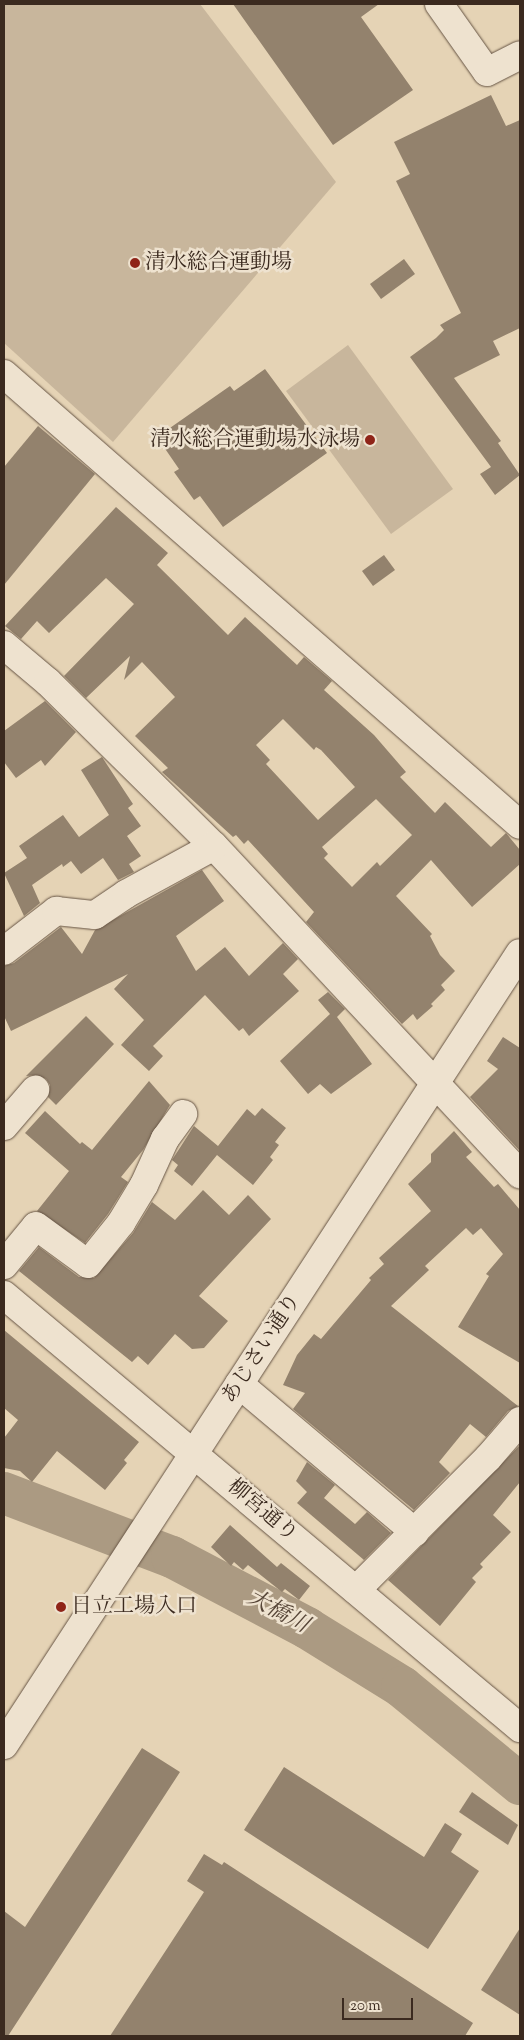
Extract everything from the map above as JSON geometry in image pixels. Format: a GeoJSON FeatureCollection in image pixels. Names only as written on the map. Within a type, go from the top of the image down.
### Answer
{"type":"FeatureCollection","features":[{"type":"Feature","properties":{"kind":"street"},"geometry":{"type":"LineString","coordinates":[[439,4],[487,72],[520,54]]}},
{"type":"Feature","properties":{"kind":"street"},"geometry":{"type":"LineString","coordinates":[[4,374],[520,825]]}},
{"type":"Feature","properties":{"kind":"street"},"geometry":{"type":"LineString","coordinates":[[4,645],[48,682],[214,846],[520,1174]]}},
{"type":"Feature","properties":{"kind":"street"},"geometry":{"type":"LineString","coordinates":[[4,951],[56,911],[95,916],[126,894],[214,846]]}},
{"type":"Feature","properties":{"kind":"street","name":"あじさい通り"},"geometry":{"type":"LineString","coordinates":[[4,1745],[99,1603],[192,1453],[436,1084],[520,953]]}},
{"type":"Feature","properties":{"kind":"street"},"geometry":{"type":"LineString","coordinates":[[4,1126],[35,1090]]}},
{"type":"Feature","properties":{"kind":"street"},"geometry":{"type":"LineString","coordinates":[[4,1265],[36,1226],[88,1264],[121,1223],[144,1186],[165,1138],[183,1114]]}},
{"type":"Feature","properties":{"kind":"street","name":"柳宮通り"},"geometry":{"type":"LineString","coordinates":[[4,1295],[520,1728]]}},
{"type":"Feature","properties":{"kind":"street"},"geometry":{"type":"LineString","coordinates":[[239,1384],[415,1532]]}},
{"type":"Feature","properties":{"kind":"street"},"geometry":{"type":"LineString","coordinates":[[356,1590],[415,1532],[520,1421]]}},
{"type":"Feature","properties":{"kind":"shaded area","name":"清水総合運動場"},"geometry":{"type":"Polygon","coordinates":[[[4,4],[200,4],[336,182],[113,442],[4,343],[4,4]]]}},
{"type":"Feature","properties":{"kind":"shaded area","name":"清水総合運動場水泳場"},"geometry":{"type":"Polygon","coordinates":[[[348,345],[453,489],[391,534],[286,391],[348,345]]]}},
{"type":"Feature","properties":{"kind":"building"},"geometry":{"type":"Polygon","coordinates":[[[233,4],[379,4],[361,17],[413,90],[333,145],[233,4]]]}},
{"type":"Feature","properties":{"kind":"building"},"geometry":{"type":"Polygon","coordinates":[[[491,95],[506,126],[520,120],[520,328],[493,341],[500,355],[454,378],[501,441],[498,443],[520,475],[495,495],[480,474],[491,467],[410,357],[444,330],[440,325],[461,313],[396,181],[410,174],[394,142],[491,95]]]}},
{"type":"Feature","properties":{"kind":"building"},"geometry":{"type":"Polygon","coordinates":[[[404,259],[415,274],[381,299],[370,284],[404,259]]]}},
{"type":"Feature","properties":{"kind":"building"},"geometry":{"type":"Polygon","coordinates":[[[265,369],[327,453],[223,527],[200,496],[194,500],[174,472],[179,469],[157,437],[230,386],[234,391],[265,369]]]}},
{"type":"Feature","properties":{"kind":"building"},"geometry":{"type":"Polygon","coordinates":[[[38,426],[95,474],[4,585],[4,467],[38,426]]]}},
{"type":"Feature","properties":{"kind":"building"},"geometry":{"type":"Polygon","coordinates":[[[116,507],[168,553],[157,565],[228,635],[245,617],[297,665],[304,657],[332,681],[324,690],[374,735],[406,772],[400,777],[435,813],[445,802],[491,847],[506,833],[520,850],[520,864],[472,907],[431,860],[396,896],[432,934],[430,936],[440,955],[455,971],[441,985],[445,990],[431,1004],[433,1006],[417,1020],[413,1014],[402,1024],[306,922],[314,912],[248,840],[244,844],[236,835],[233,837],[162,772],[168,768],[135,736],[175,697],[142,662],[124,680],[130,656],[86,698],[64,676],[134,604],[106,578],[49,633],[37,621],[21,639],[5,626],[116,507]],[[283,719],[256,745],[270,760],[266,764],[318,820],[355,787],[321,750],[316,747],[314,750],[283,719]],[[376,799],[322,847],[328,854],[324,858],[352,887],[377,862],[380,866],[412,835],[376,799]]]}},
{"type":"Feature","properties":{"kind":"building"},"geometry":{"type":"Polygon","coordinates":[[[384,555],[395,570],[373,586],[362,571],[384,555]]]}},
{"type":"Feature","properties":{"kind":"building"},"geometry":{"type":"Polygon","coordinates":[[[45,701],[76,732],[45,766],[41,760],[16,778],[4,762],[4,731],[45,701]]]}},
{"type":"Feature","properties":{"kind":"building"},"geometry":{"type":"Polygon","coordinates":[[[102,757],[133,804],[128,808],[141,826],[127,836],[141,856],[129,864],[134,872],[118,880],[103,858],[81,874],[71,861],[63,867],[62,864],[32,885],[40,903],[24,916],[4,873],[27,858],[19,846],[63,815],[79,837],[109,815],[81,770],[102,757]]]}},
{"type":"Feature","properties":{"kind":"building"},"geometry":{"type":"Polygon","coordinates":[[[202,870],[224,901],[176,936],[196,971],[225,947],[249,976],[283,943],[298,959],[283,974],[299,991],[249,1036],[243,1028],[239,1031],[205,995],[153,1046],[163,1056],[149,1071],[121,1045],[144,1020],[114,989],[128,974],[11,1031],[4,1016],[4,966],[14,963],[61,927],[82,954],[95,930],[202,870]]]}},
{"type":"Feature","properties":{"kind":"building"},"geometry":{"type":"Polygon","coordinates":[[[328,992],[345,1009],[337,1017],[372,1064],[331,1094],[320,1084],[308,1094],[280,1061],[330,1014],[318,1000],[328,992]]]}},
{"type":"Feature","properties":{"kind":"building"},"geometry":{"type":"Polygon","coordinates":[[[86,1016],[114,1044],[56,1105],[48,1097],[50,1085],[46,1079],[37,1075],[26,1076],[86,1016]]]}},
{"type":"Feature","properties":{"kind":"building"},"geometry":{"type":"Polygon","coordinates":[[[503,1037],[520,1048],[520,1151],[470,1097],[498,1069],[487,1061],[503,1037]]]}},
{"type":"Feature","properties":{"kind":"building"},"geometry":{"type":"Polygon","coordinates":[[[149,1081],[170,1105],[143,1150],[121,1177],[128,1182],[108,1214],[85,1243],[37,1211],[69,1171],[25,1133],[45,1111],[80,1144],[82,1142],[92,1150],[149,1081]]]}},
{"type":"Feature","properties":{"kind":"building"},"geometry":{"type":"Polygon","coordinates":[[[262,1108],[286,1128],[275,1142],[279,1145],[270,1157],[273,1160],[253,1185],[217,1155],[192,1186],[174,1171],[178,1165],[172,1160],[194,1126],[218,1146],[247,1109],[255,1116],[262,1108]]]}},
{"type":"Feature","properties":{"kind":"building"},"geometry":{"type":"Polygon","coordinates":[[[454,1131],[472,1152],[466,1157],[494,1187],[498,1184],[520,1210],[520,1363],[458,1327],[489,1276],[486,1274],[503,1254],[481,1228],[473,1235],[466,1228],[425,1266],[429,1270],[391,1306],[518,1406],[508,1411],[486,1437],[470,1424],[439,1462],[450,1473],[414,1510],[293,1409],[305,1393],[283,1385],[297,1355],[314,1334],[321,1339],[371,1280],[369,1278],[384,1264],[379,1258],[431,1211],[408,1184],[431,1162],[431,1154],[454,1131]]]}},
{"type":"Feature","properties":{"kind":"building"},"geometry":{"type":"Polygon","coordinates":[[[203,1190],[229,1215],[248,1195],[271,1219],[199,1296],[228,1321],[204,1348],[192,1349],[175,1334],[148,1365],[138,1356],[132,1362],[19,1271],[39,1247],[79,1277],[94,1278],[133,1233],[152,1202],[175,1220],[203,1190]]]}},
{"type":"Feature","properties":{"kind":"building"},"geometry":{"type":"Polygon","coordinates":[[[4,1330],[139,1442],[124,1460],[127,1463],[105,1490],[57,1451],[32,1482],[20,1471],[4,1468],[4,1438],[18,1420],[4,1408],[4,1330]]]}},
{"type":"Feature","properties":{"kind":"building"},"geometry":{"type":"Polygon","coordinates":[[[520,1445],[520,1482],[493,1515],[511,1532],[480,1564],[483,1567],[472,1578],[476,1582],[440,1626],[388,1580],[520,1445]]]}},
{"type":"Feature","properties":{"kind":"building"},"geometry":{"type":"Polygon","coordinates":[[[307,1462],[335,1485],[324,1498],[355,1524],[367,1512],[391,1533],[364,1560],[297,1503],[307,1492],[296,1481],[307,1462]]]}},
{"type":"Feature","properties":{"kind":"building"},"geometry":{"type":"Polygon","coordinates":[[[230,1525],[277,1567],[281,1563],[310,1586],[299,1600],[285,1589],[282,1592],[248,1565],[243,1570],[234,1562],[231,1566],[211,1547],[230,1525]]]}},
{"type":"Feature","properties":{"kind":"building"},"geometry":{"type":"Polygon","coordinates":[[[142,1748],[180,1772],[8,2036],[4,2036],[4,1911],[25,1927],[142,1748]]]}},
{"type":"Feature","properties":{"kind":"building"},"geometry":{"type":"Polygon","coordinates":[[[284,1767],[424,1857],[445,1823],[462,1834],[451,1852],[479,1871],[428,1949],[244,1830],[284,1767]]]}},
{"type":"Feature","properties":{"kind":"building"},"geometry":{"type":"Polygon","coordinates":[[[472,1792],[518,1825],[508,1845],[459,1812],[472,1792]]]}},
{"type":"Feature","properties":{"kind":"building"},"geometry":{"type":"Polygon","coordinates":[[[204,1854],[222,1865],[224,1862],[473,2023],[465,2036],[110,2036],[204,1892],[187,1881],[204,1854]]]}},
{"type":"Feature","properties":{"kind":"building"},"geometry":{"type":"Polygon","coordinates":[[[520,1928],[520,2015],[481,1990],[520,1928]]]}},
{"type":"Feature","properties":{"kind":"waterway","name":"大橋川"},"geometry":{"type":"LineString","coordinates":[[4,1493],[172,1557],[307,1628],[402,1687],[520,1784]]}},
{"type":"Feature","properties":{"kind":"place","name":"清水総合運動場"},"geometry":{"type":"Point","coordinates":[135,263]}},
{"type":"Feature","properties":{"kind":"place","name":"清水総合運動場水泳場"},"geometry":{"type":"Point","coordinates":[370,440]}},
{"type":"Feature","properties":{"kind":"place","name":"日立工場入口"},"geometry":{"type":"Point","coordinates":[61,1607]}}]}
